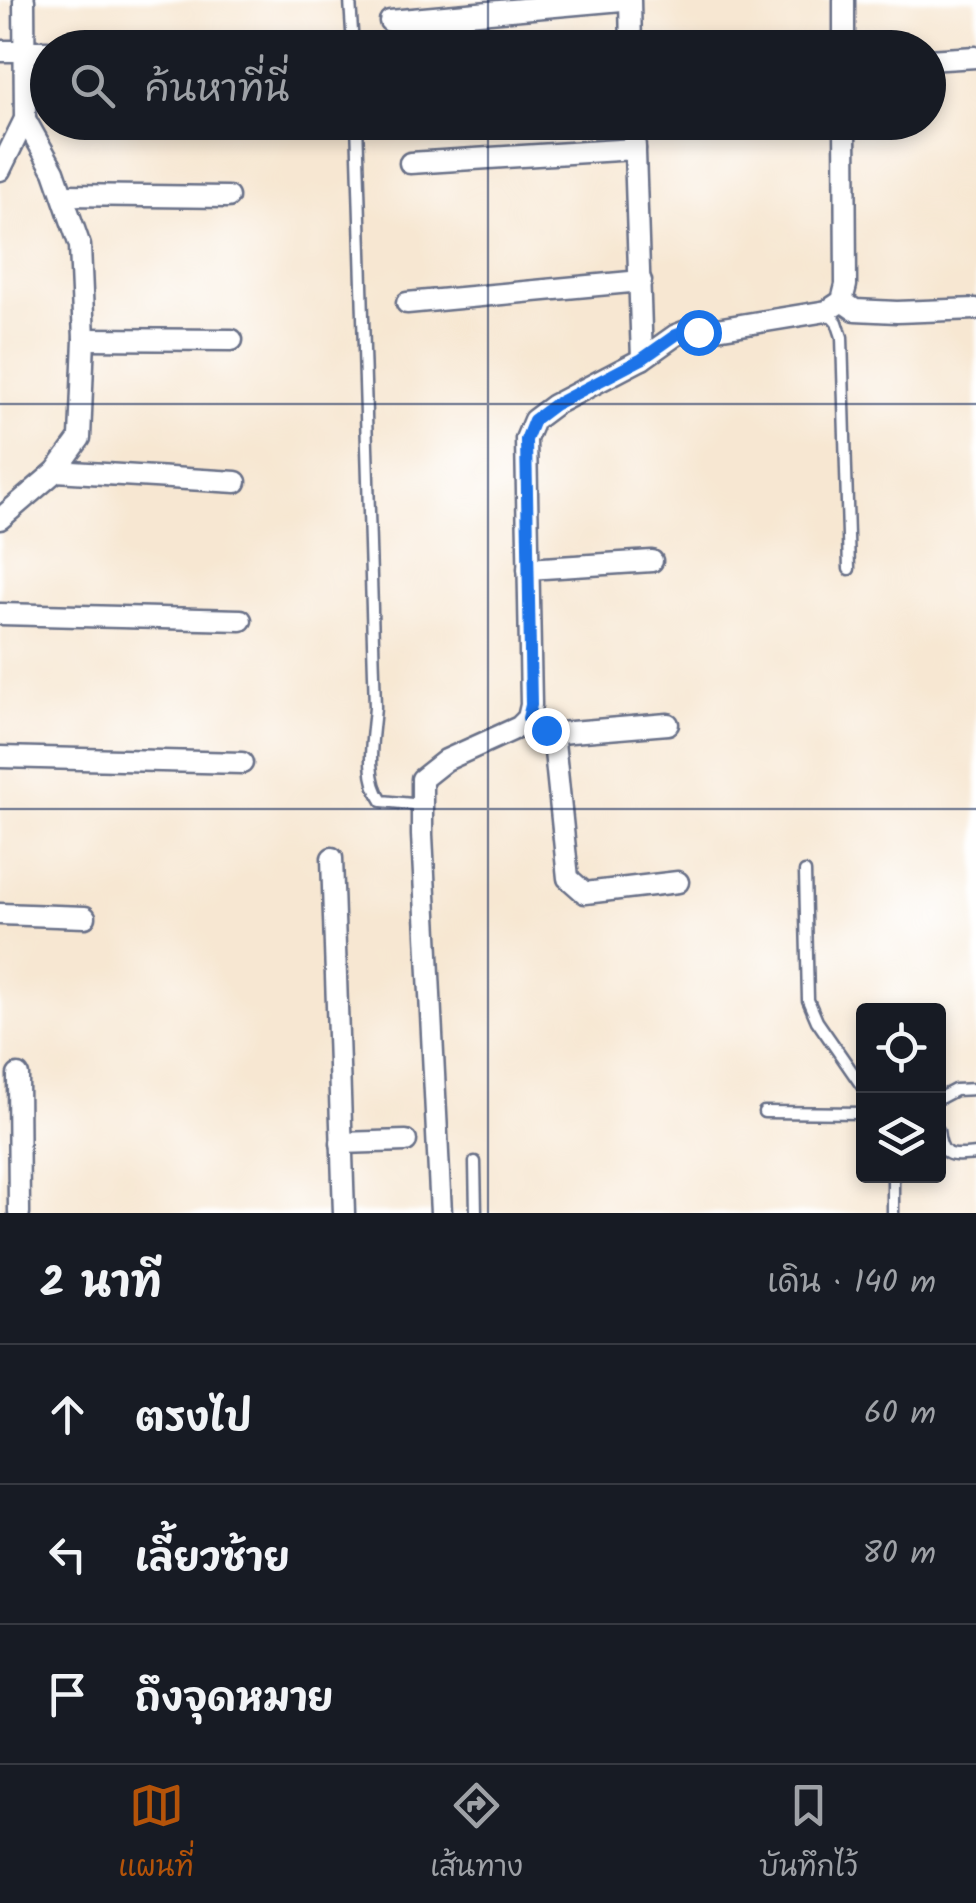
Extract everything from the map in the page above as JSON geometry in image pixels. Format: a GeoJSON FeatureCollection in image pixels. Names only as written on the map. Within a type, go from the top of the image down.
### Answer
{"type":"FeatureCollection","features":[{"type":"Feature","properties":{"kind":"street"},"geometry":{"type":"LineString","coordinates":[[24,0],[25,119],[30,129]]}},
{"type":"Feature","properties":{"kind":"street"},"geometry":{"type":"LineString","coordinates":[[390,21],[622,0]]}},
{"type":"Feature","properties":{"kind":"street"},"geometry":{"type":"LineString","coordinates":[[630,0],[631,30]]}},
{"type":"Feature","properties":{"kind":"street"},"geometry":{"type":"LineString","coordinates":[[844,0],[844,30]]}},
{"type":"Feature","properties":{"kind":"street"},"geometry":{"type":"LineString","coordinates":[[0,51],[30,51]]}},
{"type":"Feature","properties":{"kind":"street"},"geometry":{"type":"LineString","coordinates":[[946,59],[976,57]]}},
{"type":"Feature","properties":{"kind":"street"},"geometry":{"type":"LineString","coordinates":[[0,170],[25,119]]}},
{"type":"Feature","properties":{"kind":"street"},"geometry":{"type":"LineString","coordinates":[[0,519],[56,471],[80,438],[84,339],[80,246],[64,195],[36,140]]}},
{"type":"Feature","properties":{"kind":"street"},"geometry":{"type":"LineString","coordinates":[[634,140],[642,359]]}},
{"type":"Feature","properties":{"kind":"street"},"geometry":{"type":"LineString","coordinates":[[834,306],[846,286],[845,140]]}},
{"type":"Feature","properties":{"kind":"street"},"geometry":{"type":"LineString","coordinates":[[410,163],[634,150]]}},
{"type":"Feature","properties":{"kind":"street"},"geometry":{"type":"LineString","coordinates":[[64,195],[228,197]]}},
{"type":"Feature","properties":{"kind":"street"},"geometry":{"type":"LineString","coordinates":[[407,302],[642,281]]}},
{"type":"Feature","properties":{"kind":"street"},"geometry":{"type":"LineString","coordinates":[[441,1213],[422,779],[436,767],[519,727],[528,718],[531,705],[526,440],[534,420],[689,330],[698,332],[834,306],[896,312],[976,309]]}},
{"type":"Feature","properties":{"kind":"street"},"geometry":{"type":"LineString","coordinates":[[84,339],[232,340]]}},
{"type":"Feature","properties":{"kind":"street"},"geometry":{"type":"LineString","coordinates":[[56,471],[236,482]]}},
{"type":"Feature","properties":{"kind":"street"},"geometry":{"type":"LineString","coordinates":[[528,569],[652,561]]}},
{"type":"Feature","properties":{"kind":"street"},"geometry":{"type":"LineString","coordinates":[[0,614],[241,620]]}},
{"type":"Feature","properties":{"kind":"street"},"geometry":{"type":"LineString","coordinates":[[528,718],[553,732],[668,724]]}},
{"type":"Feature","properties":{"kind":"street"},"geometry":{"type":"LineString","coordinates":[[553,732],[568,878],[574,886],[585,893],[678,882]]}},
{"type":"Feature","properties":{"kind":"street"},"geometry":{"type":"LineString","coordinates":[[0,757],[242,763]]}},
{"type":"Feature","properties":{"kind":"street"},"geometry":{"type":"LineString","coordinates":[[332,858],[344,1213]]}},
{"type":"Feature","properties":{"kind":"street"},"geometry":{"type":"LineString","coordinates":[[0,914],[86,917]]}},
{"type":"Feature","properties":{"kind":"street"},"geometry":{"type":"LineString","coordinates":[[18,1075],[19,1213]]}},
{"type":"Feature","properties":{"kind":"street"},"geometry":{"type":"LineString","coordinates":[[341,1143],[406,1140]]}},
{"type":"Feature","properties":{"kind":"lane"},"geometry":{"type":"LineString","coordinates":[[350,0],[352,30]]}},
{"type":"Feature","properties":{"kind":"lane"},"geometry":{"type":"LineString","coordinates":[[357,140],[374,707],[372,774],[374,790],[382,802],[422,805]]}},
{"type":"Feature","properties":{"kind":"lane"},"geometry":{"type":"LineString","coordinates":[[834,306],[842,337],[849,570]]}},
{"type":"Feature","properties":{"kind":"lane"},"geometry":{"type":"LineString","coordinates":[[805,872],[808,1000],[817,1021],[856,1077]]}},
{"type":"Feature","properties":{"kind":"lane"},"geometry":{"type":"LineString","coordinates":[[946,1095],[976,1089]]}},
{"type":"Feature","properties":{"kind":"lane"},"geometry":{"type":"LineString","coordinates":[[764,1112],[856,1113]]}},
{"type":"Feature","properties":{"kind":"lane"},"geometry":{"type":"LineString","coordinates":[[946,1152],[956,1156],[976,1154]]}},
{"type":"Feature","properties":{"kind":"lane"},"geometry":{"type":"LineString","coordinates":[[475,1162],[476,1213]]}},
{"type":"Feature","properties":{"kind":"lane"},"geometry":{"type":"LineString","coordinates":[[892,1183],[893,1213]]}},
{"type":"Feature","properties":{"kind":"route"},"geometry":{"type":"LineString","coordinates":[[546,730],[528,718],[531,705],[526,440],[534,420],[554,405],[642,359],[676,335],[689,330],[698,332]]}}]}
